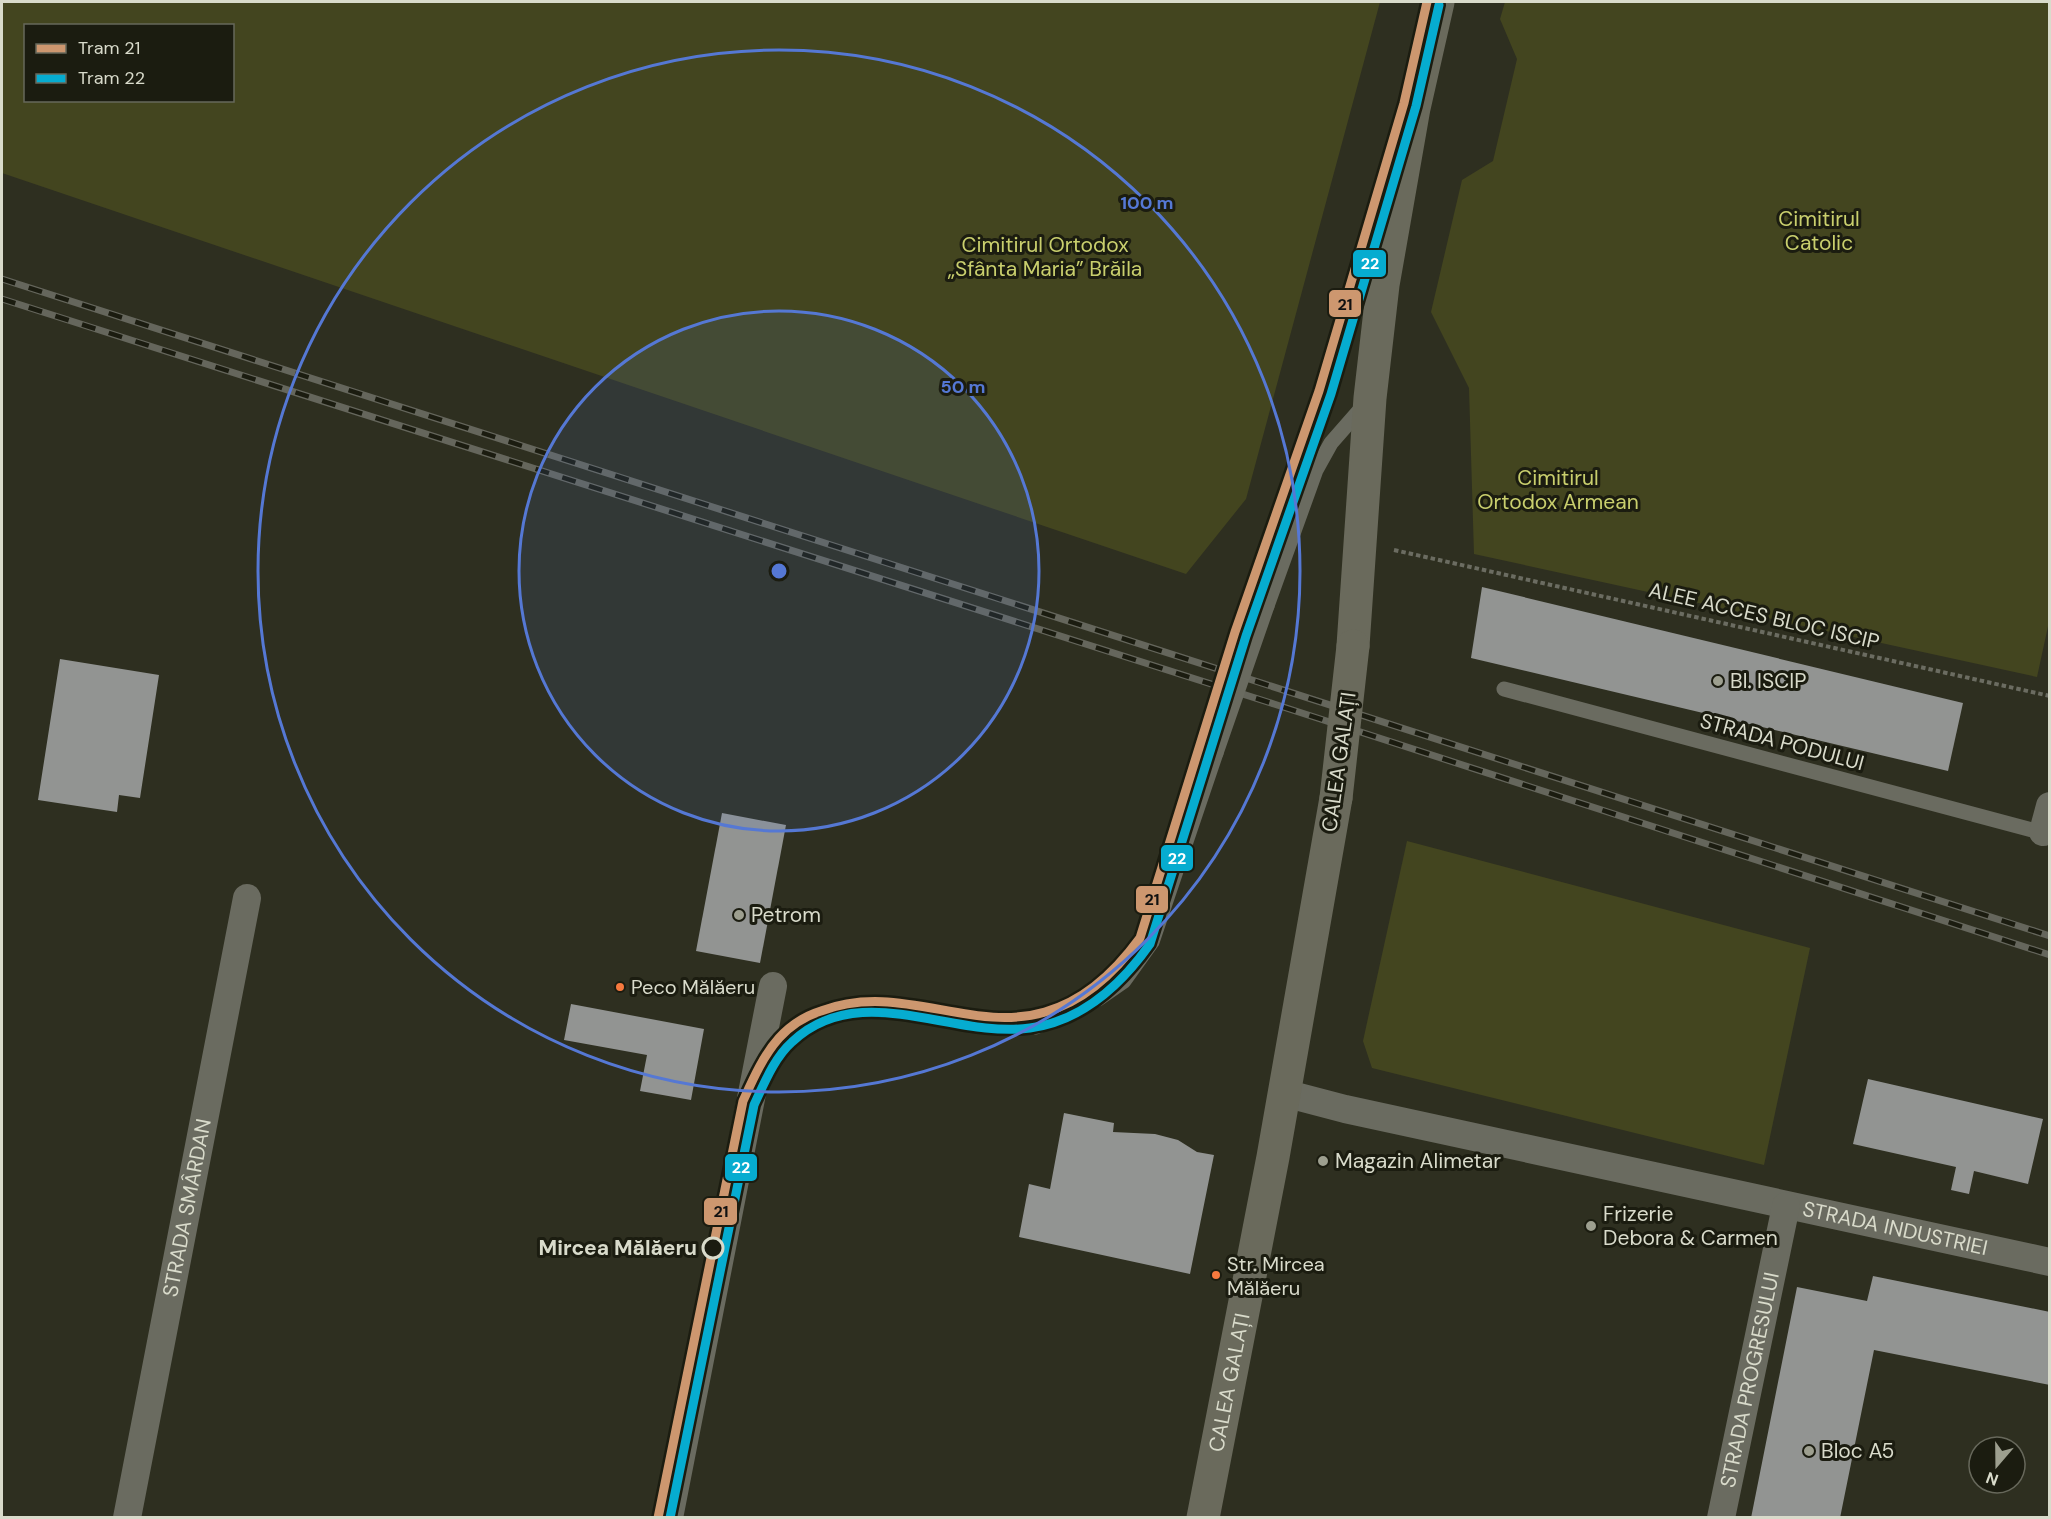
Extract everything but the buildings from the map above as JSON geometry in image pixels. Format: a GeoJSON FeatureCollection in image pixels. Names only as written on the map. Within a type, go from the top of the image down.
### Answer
{"type":"FeatureCollection","features":[{"type":"Feature","properties":{"kind":"main road","name":"CALEA GALAȚI"},"geometry":{"type":"LineString","coordinates":[[1203,1518],[1284,1093],[1336,798],[1353,646],[1370,398],[1383,285],[1414,108],[1438,2]]}},
{"type":"Feature","properties":{"kind":"street","name":"STRADA SMÂRDAN"},"geometry":{"type":"LineString","coordinates":[[127,1518],[247,898]]}},
{"type":"Feature","properties":{"kind":"street"},"geometry":{"type":"LineString","coordinates":[[669,1518],[773,986]]}},
{"type":"Feature","properties":{"kind":"street","name":"STRADA INDUSTRIEI"},"geometry":{"type":"LineString","coordinates":[[1284,1093],[1345,1110],[2049,1262]]}},
{"type":"Feature","properties":{"kind":"street","name":"STRADA PROGRESULUI"},"geometry":{"type":"LineString","coordinates":[[1721,1518],[1786,1206]]}},
{"type":"Feature","properties":{"kind":"lane"},"geometry":{"type":"LineString","coordinates":[[1036,1027],[1098,999],[1124,981],[1152,942],[1316,470],[1331,443],[1370,398]]}},
{"type":"Feature","properties":{"kind":"lane","name":"STRADA PODULUI"},"geometry":{"type":"LineString","coordinates":[[1504,690],[2047,824]]}},
{"type":"Feature","properties":{"kind":"path","name":"ALEE ACCES BLOC ISCIP"},"geometry":{"type":"LineString","coordinates":[[1360,543],[1472,566],[2049,696]]}},
{"type":"Feature","properties":{"kind":"green space","name":"Cimitirul Ortodox „Sfânta Maria” Brăila"},"geometry":{"type":"Polygon","coordinates":[[[2,2],[1380,2],[1246,499],[1186,574],[2,173],[2,2]]]}},
{"type":"Feature","properties":{"kind":"green space","name":"Cimitirul Catolic"},"geometry":{"type":"Polygon","coordinates":[[[1505,2],[2049,2],[2050,617],[2037,677],[1474,554],[1469,388],[1431,312],[1462,180],[1493,161],[1517,59],[1500,19],[1505,2]]]}},
{"type":"Feature","properties":{"kind":"green space"},"geometry":{"type":"Polygon","coordinates":[[[1407,841],[1810,948],[1764,1165],[1372,1068],[1363,1041],[1407,841]]]}},
{"type":"Feature","properties":{"kind":"railway"},"geometry":{"type":"LineString","coordinates":[[2,279],[2050,936]]}},
{"type":"Feature","properties":{"kind":"railway"},"geometry":{"type":"LineString","coordinates":[[2,299],[1274,704],[2050,955]]}},
{"type":"Feature","properties":{"kind":"tram line","name":"21"},"geometry":{"type":"LineString","coordinates":[[658,1518],[743,1101],[773,1045],[793,1026],[809,1016],[850,1003],[907,1004],[990,1017],[1017,1017],[1045,1012],[1073,1000],[1098,983],[1121,962],[1140,938],[1235,632],[1319,391],[1404,103],[1427,2]]}},
{"type":"Feature","properties":{"kind":"tram line","name":"22"},"geometry":{"type":"LineString","coordinates":[[670,1518],[754,1105],[770,1072],[786,1048],[819,1023],[847,1014],[876,1012],[907,1015],[1000,1029],[1030,1028],[1049,1024],[1066,1018],[1098,999],[1113,987],[1150,944],[1246,636],[1331,394],[1416,106],[1439,5]]}},
{"type":"Feature","properties":{"kind":"place","name":"Bl. ISCIP"},"geometry":{"type":"Point","coordinates":[1718,681]}},
{"type":"Feature","properties":{"kind":"place","name":"Petrom"},"geometry":{"type":"Point","coordinates":[739,915]}},
{"type":"Feature","properties":{"kind":"place","name":"Peco Mălăeru"},"geometry":{"type":"Point","coordinates":[620,987]}},
{"type":"Feature","properties":{"kind":"place","name":"Magazin Alimetar"},"geometry":{"type":"Point","coordinates":[1323,1161]}},
{"type":"Feature","properties":{"kind":"place","name":"Frizerie Debora & Carmen"},"geometry":{"type":"Point","coordinates":[1591,1226]}},
{"type":"Feature","properties":{"kind":"place","name":"Mircea Mălăeru"},"geometry":{"type":"Point","coordinates":[713,1248]}},
{"type":"Feature","properties":{"kind":"place","name":"Str. Mircea Mălăeru"},"geometry":{"type":"Point","coordinates":[1216,1275]}},
{"type":"Feature","properties":{"kind":"place","name":"Bloc A5"},"geometry":{"type":"Point","coordinates":[1809,1451]}},
{"type":"Feature","properties":{"kind":"park label","name":"Cimitirul Ortodox Armean"},"geometry":{"type":"Point","coordinates":[1558,490]}}]}
